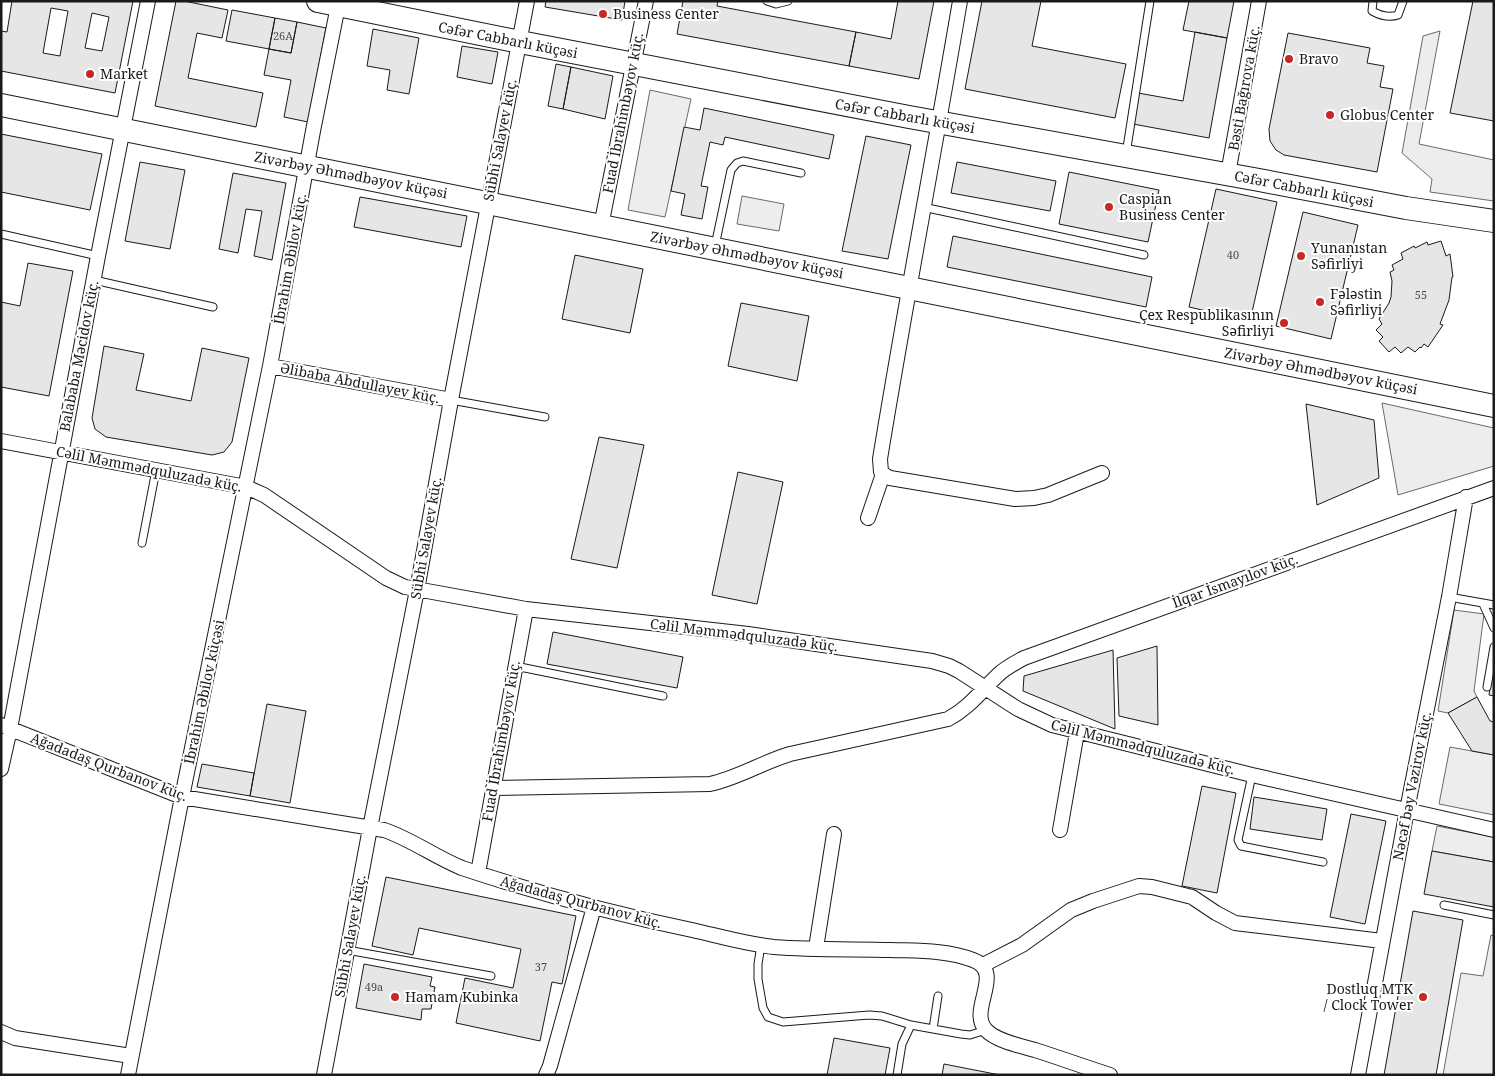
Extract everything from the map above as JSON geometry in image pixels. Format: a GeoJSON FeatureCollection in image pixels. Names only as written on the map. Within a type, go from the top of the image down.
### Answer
{"type":"FeatureCollection","features":[{"type":"Feature","properties":{"kind":"main road","name":"Cəfər Cabbarlı küçəsi"},"geometry":{"type":"LineString","coordinates":[[332,3],[520,42],[939,122],[1416,210],[1494,222]]}},
{"type":"Feature","properties":{"kind":"main road","name":"Zivərbəy Əhmədbəyov küçəsi"},"geometry":{"type":"LineString","coordinates":[[1,104],[1494,406]]}},
{"type":"Feature","properties":{"kind":"street","name":"Balababa Məcidov küç."},"geometry":{"type":"LineString","coordinates":[[1,769],[6,727],[148,1]]}},
{"type":"Feature","properties":{"kind":"street","name":"Sübhi Salayev küç."},"geometry":{"type":"LineString","coordinates":[[324,1075],[370,828],[418,590],[450,400],[527,1]]}},
{"type":"Feature","properties":{"kind":"street","name":"Fuad İbrahimbəyov küç."},"geometry":{"type":"LineString","coordinates":[[601,226],[646,1]]}},
{"type":"Feature","properties":{"kind":"street"},"geometry":{"type":"LineString","coordinates":[[960,1],[908,288],[880,459],[880,469],[886,476],[897,479],[1015,499],[1048,495],[1102,473]]}},
{"type":"Feature","properties":{"kind":"street","name":"Bəsti Bağırova küç."},"geometry":{"type":"LineString","coordinates":[[1228,174],[1259,1]]}},
{"type":"Feature","properties":{"kind":"street","name":"İbrahim Əbilov küç."},"geometry":{"type":"LineString","coordinates":[[246,487],[307,166],[332,3]]}},
{"type":"Feature","properties":{"kind":"street","name":"Əlibaba Abdullayev küç."},"geometry":{"type":"LineString","coordinates":[[270,366],[450,400]]}},
{"type":"Feature","properties":{"kind":"street","name":"Cəlil Məmmədquluzadə küç."},"geometry":{"type":"LineString","coordinates":[[1,441],[246,487],[264,495],[386,578],[405,587],[526,609],[748,634],[932,661],[949,666],[1018,709],[1052,725],[1252,775],[1494,830]]}},
{"type":"Feature","properties":{"kind":"street"},"geometry":{"type":"LineString","coordinates":[[868,518],[883,474]]}},
{"type":"Feature","properties":{"kind":"street","name":"İbrahim Əbilov küçəsi"},"geometry":{"type":"LineString","coordinates":[[128,1075],[182,797],[246,487]]}},
{"type":"Feature","properties":{"kind":"street","name":"İlqar İsmayılov küç."},"geometry":{"type":"LineString","coordinates":[[493,788],[710,784],[723,781],[790,754],[948,718],[960,713],[998,674],[1024,658],[1494,488]]}},
{"type":"Feature","properties":{"kind":"street","name":"Nəcəf bəy Vəzirov küç."},"geometry":{"type":"LineString","coordinates":[[1358,1075],[1406,810],[1449,597],[1466,497]]}},
{"type":"Feature","properties":{"kind":"street","name":"Fuad İbrahimbəyov küç."},"geometry":{"type":"LineString","coordinates":[[478,873],[526,609]]}},
{"type":"Feature","properties":{"kind":"street","name":"Ağadadaş Qurbanov küç."},"geometry":{"type":"LineString","coordinates":[[6,727],[182,797],[384,830],[399,835],[450,863],[478,873],[639,919],[761,945],[930,951],[963,957],[983,965]]}},
{"type":"Feature","properties":{"kind":"street"},"geometry":{"type":"LineString","coordinates":[[1060,830],[1077,732]]}},
{"type":"Feature","properties":{"kind":"street"},"geometry":{"type":"LineString","coordinates":[[816,948],[834,834]]}},
{"type":"Feature","properties":{"kind":"street"},"geometry":{"type":"LineString","coordinates":[[1110,1075],[1011,1043],[993,1036],[986,1030],[981,1024],[980,1013],[987,977],[987,971],[983,965],[1022,945],[1071,910],[1139,886],[1152,887],[1192,897],[1235,923],[1382,941]]}},
{"type":"Feature","properties":{"kind":"street"},"geometry":{"type":"LineString","coordinates":[[546,1075],[594,907]]}},
{"type":"Feature","properties":{"kind":"street"},"geometry":{"type":"LineString","coordinates":[[1,1032],[15,1038],[131,1056]]}},
{"type":"Feature","properties":{"kind":"lane"},"geometry":{"type":"LineString","coordinates":[[767,1],[776,4],[788,1]]}},
{"type":"Feature","properties":{"kind":"lane"},"geometry":{"type":"LineString","coordinates":[[1125,156],[1150,1]]}},
{"type":"Feature","properties":{"kind":"lane"},"geometry":{"type":"LineString","coordinates":[[1373,1],[1372,11],[1391,17],[1398,15],[1403,1]]}},
{"type":"Feature","properties":{"kind":"lane"},"geometry":{"type":"LineString","coordinates":[[715,249],[731,170],[737,163],[743,161],[801,173]]}},
{"type":"Feature","properties":{"kind":"lane"},"geometry":{"type":"LineString","coordinates":[[924,207],[1144,255]]}},
{"type":"Feature","properties":{"kind":"lane"},"geometry":{"type":"LineString","coordinates":[[1,234],[98,256]]}},
{"type":"Feature","properties":{"kind":"lane"},"geometry":{"type":"LineString","coordinates":[[94,280],[213,307]]}},
{"type":"Feature","properties":{"kind":"lane"},"geometry":{"type":"LineString","coordinates":[[450,400],[545,417]]}},
{"type":"Feature","properties":{"kind":"lane"},"geometry":{"type":"LineString","coordinates":[[142,543],[156,469]]}},
{"type":"Feature","properties":{"kind":"lane"},"geometry":{"type":"LineString","coordinates":[[1449,597],[1494,605]]}},
{"type":"Feature","properties":{"kind":"lane"},"geometry":{"type":"LineString","coordinates":[[1483,604],[1494,628]]}},
{"type":"Feature","properties":{"kind":"lane"},"geometry":{"type":"LineString","coordinates":[[1487,687],[1494,647]]}},
{"type":"Feature","properties":{"kind":"lane"},"geometry":{"type":"LineString","coordinates":[[515,666],[663,696]]}},
{"type":"Feature","properties":{"kind":"lane"},"geometry":{"type":"LineString","coordinates":[[1252,775],[1238,840],[1241,846],[1323,862]]}},
{"type":"Feature","properties":{"kind":"lane"},"geometry":{"type":"LineString","coordinates":[[1444,905],[1494,915]]}},
{"type":"Feature","properties":{"kind":"lane"},"geometry":{"type":"LineString","coordinates":[[761,945],[758,979],[763,1008],[768,1017],[783,1022],[869,1015],[882,1016],[911,1025],[970,1035],[986,1030]]}},
{"type":"Feature","properties":{"kind":"lane"},"geometry":{"type":"LineString","coordinates":[[347,950],[492,976]]}},
{"type":"Feature","properties":{"kind":"lane"},"geometry":{"type":"LineString","coordinates":[[933,1029],[938,996]]}},
{"type":"Feature","properties":{"kind":"lane"},"geometry":{"type":"LineString","coordinates":[[897,1075],[902,1044],[911,1025]]}},
{"type":"Feature","properties":{"kind":"shaded area"},"geometry":{"type":"Polygon","coordinates":[[[1440,31],[1419,144],[1494,160],[1494,201],[1430,192],[1432,179],[1402,153],[1423,36],[1440,31]]]}},
{"type":"Feature","properties":{"kind":"shaded area"},"geometry":{"type":"Polygon","coordinates":[[[650,90],[691,99],[665,217],[628,210],[650,90]]]}},
{"type":"Feature","properties":{"kind":"shaded area"},"geometry":{"type":"Polygon","coordinates":[[[742,196],[784,204],[779,231],[737,224],[742,196]]]}},
{"type":"Feature","properties":{"kind":"shaded area"},"geometry":{"type":"Polygon","coordinates":[[[1382,403],[1494,428],[1494,466],[1398,495],[1382,403]]]}},
{"type":"Feature","properties":{"kind":"shaded area"},"geometry":{"type":"Polygon","coordinates":[[[1454,610],[1484,614],[1474,691],[1477,697],[1448,713],[1438,711],[1454,610]]]}},
{"type":"Feature","properties":{"kind":"shaded area"},"geometry":{"type":"Polygon","coordinates":[[[1450,747],[1494,755],[1494,815],[1439,804],[1450,747]]]}},
{"type":"Feature","properties":{"kind":"shaded area"},"geometry":{"type":"Polygon","coordinates":[[[1437,826],[1494,837],[1494,862],[1432,851],[1437,826]]]}},
{"type":"Feature","properties":{"kind":"shaded area"},"geometry":{"type":"Polygon","coordinates":[[[1491,935],[1494,936],[1494,1075],[1443,1075],[1461,973],[1483,976],[1491,935]]]}},
{"type":"Feature","properties":{"kind":"building"},"geometry":{"type":"Polygon","coordinates":[[[12,1],[133,1],[115,93],[1,71],[1,31],[7,32],[12,1]],[[51,8],[43,53],[60,56],[68,11],[51,8]],[[92,13],[85,48],[102,51],[109,17],[92,13]]]}},
{"type":"Feature","properties":{"kind":"building"},"geometry":{"type":"Polygon","coordinates":[[[176,1],[228,10],[222,38],[197,33],[188,78],[263,93],[256,127],[155,106],[176,1]]]}},
{"type":"Feature","properties":{"kind":"building","name":"Business Center"},"geometry":{"type":"Polygon","coordinates":[[[546,1],[625,1],[622,20],[545,7],[546,1]]]}},
{"type":"Feature","properties":{"kind":"building"},"geometry":{"type":"Polygon","coordinates":[[[683,1],[718,1],[717,6],[856,32],[849,66],[677,34],[683,1]]]}},
{"type":"Feature","properties":{"kind":"building"},"geometry":{"type":"Polygon","coordinates":[[[898,1],[934,1],[919,79],[849,66],[856,32],[891,39],[898,1]]]}},
{"type":"Feature","properties":{"kind":"building"},"geometry":{"type":"Polygon","coordinates":[[[982,1],[1041,1],[1032,46],[1126,64],[1115,118],[965,89],[982,1]]]}},
{"type":"Feature","properties":{"kind":"building"},"geometry":{"type":"Polygon","coordinates":[[[1189,1],[1234,1],[1227,38],[1183,30],[1189,1]]]}},
{"type":"Feature","properties":{"kind":"building"},"geometry":{"type":"Polygon","coordinates":[[[1473,1],[1494,1],[1494,121],[1450,113],[1473,1]]]}},
{"type":"Feature","properties":{"kind":"building"},"geometry":{"type":"Polygon","coordinates":[[[232,10],[275,18],[269,49],[226,41],[232,10]]]}},
{"type":"Feature","properties":{"kind":"building"},"geometry":{"type":"Polygon","coordinates":[[[275,18],[297,22],[291,53],[269,49],[275,18]]]}},
{"type":"Feature","properties":{"kind":"building"},"geometry":{"type":"Polygon","coordinates":[[[297,22],[326,28],[308,122],[284,117],[291,80],[264,75],[269,49],[291,53],[297,22]]]}},
{"type":"Feature","properties":{"kind":"building"},"geometry":{"type":"Polygon","coordinates":[[[373,29],[419,38],[409,94],[387,90],[390,70],[367,66],[373,29]]]}},
{"type":"Feature","properties":{"kind":"building"},"geometry":{"type":"Polygon","coordinates":[[[1195,32],[1227,38],[1209,138],[1133,124],[1138,93],[1183,101],[1195,32]]]}},
{"type":"Feature","properties":{"kind":"building","name":"Globus Center"},"geometry":{"type":"Polygon","coordinates":[[[1288,33],[1370,48],[1367,63],[1384,66],[1380,87],[1393,89],[1377,172],[1284,155],[1276,150],[1270,141],[1269,129],[1288,33]]]}},
{"type":"Feature","properties":{"kind":"building"},"geometry":{"type":"Polygon","coordinates":[[[462,46],[498,52],[492,84],[457,77],[462,46]]]}},
{"type":"Feature","properties":{"kind":"building"},"geometry":{"type":"Polygon","coordinates":[[[556,64],[571,67],[563,109],[548,106],[556,64]]]}},
{"type":"Feature","properties":{"kind":"building"},"geometry":{"type":"Polygon","coordinates":[[[571,67],[613,76],[605,119],[563,109],[571,67]]]}},
{"type":"Feature","properties":{"kind":"building"},"geometry":{"type":"Polygon","coordinates":[[[704,108],[834,135],[829,159],[725,137],[723,145],[710,142],[701,186],[708,187],[702,219],[681,215],[685,194],[671,191],[684,127],[700,130],[704,108]]]}},
{"type":"Feature","properties":{"kind":"building"},"geometry":{"type":"Polygon","coordinates":[[[1,134],[102,154],[90,210],[1,192],[1,134]]]}},
{"type":"Feature","properties":{"kind":"building"},"geometry":{"type":"Polygon","coordinates":[[[866,136],[911,145],[888,259],[842,251],[866,136]]]}},
{"type":"Feature","properties":{"kind":"building"},"geometry":{"type":"Polygon","coordinates":[[[140,162],[185,170],[170,249],[125,241],[140,162]]]}},
{"type":"Feature","properties":{"kind":"building"},"geometry":{"type":"Polygon","coordinates":[[[957,162],[1056,181],[1050,211],[951,193],[957,162]]]}},
{"type":"Feature","properties":{"kind":"building","name":"Caspian Business Center"},"geometry":{"type":"Polygon","coordinates":[[[1069,172],[1159,190],[1148,242],[1059,224],[1069,172]]]}},
{"type":"Feature","properties":{"kind":"building"},"geometry":{"type":"Polygon","coordinates":[[[233,173],[286,183],[272,260],[254,256],[262,211],[246,209],[238,253],[219,249],[233,173]]]}},
{"type":"Feature","properties":{"kind":"building"},"geometry":{"type":"Polygon","coordinates":[[[1216,189],[1277,202],[1250,321],[1189,307],[1216,189]]]}},
{"type":"Feature","properties":{"kind":"building"},"geometry":{"type":"Polygon","coordinates":[[[360,197],[467,216],[461,247],[354,227],[360,197]]]}},
{"type":"Feature","properties":{"kind":"building"},"geometry":{"type":"Polygon","coordinates":[[[1303,212],[1358,225],[1331,339],[1276,326],[1303,212]]]}},
{"type":"Feature","properties":{"kind":"building"},"geometry":{"type":"Polygon","coordinates":[[[953,236],[1152,277],[1146,307],[947,267],[953,236]]]}},
{"type":"Feature","properties":{"kind":"building"},"geometry":{"type":"Polygon","coordinates":[[[1441,241],[1446,256],[1450,254],[1453,277],[1449,300],[1440,324],[1443,325],[1428,347],[1424,344],[1415,352],[1408,347],[1401,353],[1395,347],[1389,352],[1379,341],[1383,337],[1376,330],[1382,324],[1379,319],[1391,297],[1392,281],[1390,272],[1394,270],[1392,265],[1403,259],[1401,253],[1414,246],[1415,248],[1427,242],[1428,245],[1441,241]]]}},
{"type":"Feature","properties":{"kind":"building"},"geometry":{"type":"Polygon","coordinates":[[[575,255],[643,269],[630,333],[562,319],[575,255]]]}},
{"type":"Feature","properties":{"kind":"building"},"geometry":{"type":"Polygon","coordinates":[[[28,263],[73,271],[49,396],[1,387],[1,302],[20,306],[28,263]]]}},
{"type":"Feature","properties":{"kind":"building"},"geometry":{"type":"Polygon","coordinates":[[[741,303],[809,316],[797,381],[728,366],[741,303]]]}},
{"type":"Feature","properties":{"kind":"building"},"geometry":{"type":"Polygon","coordinates":[[[104,346],[144,354],[136,390],[191,401],[202,348],[249,358],[232,442],[224,452],[212,455],[106,437],[95,429],[92,418],[104,346]]]}},
{"type":"Feature","properties":{"kind":"building"},"geometry":{"type":"Polygon","coordinates":[[[1306,404],[1374,420],[1379,478],[1317,505],[1306,404]]]}},
{"type":"Feature","properties":{"kind":"building"},"geometry":{"type":"Polygon","coordinates":[[[599,437],[644,445],[617,568],[571,559],[599,437]]]}},
{"type":"Feature","properties":{"kind":"building"},"geometry":{"type":"Polygon","coordinates":[[[738,472],[783,482],[757,604],[712,595],[738,472]]]}},
{"type":"Feature","properties":{"kind":"building"},"geometry":{"type":"Polygon","coordinates":[[[553,632],[683,657],[677,688],[547,664],[553,632]]]}},
{"type":"Feature","properties":{"kind":"building"},"geometry":{"type":"Polygon","coordinates":[[[1157,646],[1158,725],[1119,716],[1117,658],[1157,646]]]}},
{"type":"Feature","properties":{"kind":"building"},"geometry":{"type":"Polygon","coordinates":[[[1113,650],[1115,729],[1023,691],[1024,676],[1113,650]]]}},
{"type":"Feature","properties":{"kind":"building"},"geometry":{"type":"Polygon","coordinates":[[[1494,660],[1494,696],[1489,695],[1494,660]]]}},
{"type":"Feature","properties":{"kind":"building"},"geometry":{"type":"Polygon","coordinates":[[[1477,697],[1490,721],[1494,722],[1494,755],[1472,751],[1448,713],[1477,697]]]}},
{"type":"Feature","properties":{"kind":"building"},"geometry":{"type":"Polygon","coordinates":[[[267,704],[306,711],[290,803],[250,796],[267,704]]]}},
{"type":"Feature","properties":{"kind":"building"},"geometry":{"type":"Polygon","coordinates":[[[202,764],[254,773],[250,796],[197,787],[202,764]]]}},
{"type":"Feature","properties":{"kind":"building"},"geometry":{"type":"Polygon","coordinates":[[[1202,786],[1236,793],[1217,893],[1182,886],[1202,786]]]}},
{"type":"Feature","properties":{"kind":"building"},"geometry":{"type":"Polygon","coordinates":[[[1254,797],[1327,809],[1322,840],[1250,829],[1254,797]]]}},
{"type":"Feature","properties":{"kind":"building"},"geometry":{"type":"Polygon","coordinates":[[[1351,814],[1386,821],[1365,924],[1330,917],[1351,814]]]}},
{"type":"Feature","properties":{"kind":"building"},"geometry":{"type":"Polygon","coordinates":[[[1432,851],[1494,862],[1494,907],[1424,894],[1432,851]]]}},
{"type":"Feature","properties":{"kind":"building"},"geometry":{"type":"Polygon","coordinates":[[[386,877],[576,916],[562,984],[552,982],[540,1041],[456,1023],[465,978],[513,988],[521,949],[419,928],[413,955],[372,946],[386,877]]]}},
{"type":"Feature","properties":{"kind":"building","name":"Dostluq MTK / Clock Tower"},"geometry":{"type":"Polygon","coordinates":[[[1413,911],[1463,920],[1436,1075],[1384,1075],[1413,911]]]}},
{"type":"Feature","properties":{"kind":"building","name":"Hamam Kubinka"},"geometry":{"type":"Polygon","coordinates":[[[364,964],[432,977],[430,986],[435,987],[431,1009],[422,1009],[421,1020],[356,1008],[364,964]]]}},
{"type":"Feature","properties":{"kind":"building"},"geometry":{"type":"Polygon","coordinates":[[[834,1038],[890,1048],[885,1075],[827,1075],[834,1038]]]}},
{"type":"Feature","properties":{"kind":"building"},"geometry":{"type":"Polygon","coordinates":[[[944,1064],[1000,1075],[942,1075],[944,1064]]]}},
{"type":"Feature","properties":{"kind":"place","name":"Business Center"},"geometry":{"type":"Point","coordinates":[603,14]}},
{"type":"Feature","properties":{"kind":"place","name":"Bravo"},"geometry":{"type":"Point","coordinates":[1289,59]}},
{"type":"Feature","properties":{"kind":"place","name":"Market"},"geometry":{"type":"Point","coordinates":[90,74]}},
{"type":"Feature","properties":{"kind":"place","name":"Globus Center"},"geometry":{"type":"Point","coordinates":[1330,115]}},
{"type":"Feature","properties":{"kind":"place","name":"Caspian Business Center"},"geometry":{"type":"Point","coordinates":[1109,207]}},
{"type":"Feature","properties":{"kind":"place","name":"Yunanıstan Səfirliyi"},"geometry":{"type":"Point","coordinates":[1301,256]}},
{"type":"Feature","properties":{"kind":"place","name":"Fələstin Səfirliyi"},"geometry":{"type":"Point","coordinates":[1320,302]}},
{"type":"Feature","properties":{"kind":"place","name":"Çex Respublikasının Səfirliyi"},"geometry":{"type":"Point","coordinates":[1284,323]}},
{"type":"Feature","properties":{"kind":"place","name":"Hamam Kubinka"},"geometry":{"type":"Point","coordinates":[395,997]}},
{"type":"Feature","properties":{"kind":"place","name":"Dostluq MTK / Clock Tower"},"geometry":{"type":"Point","coordinates":[1423,997]}}]}
